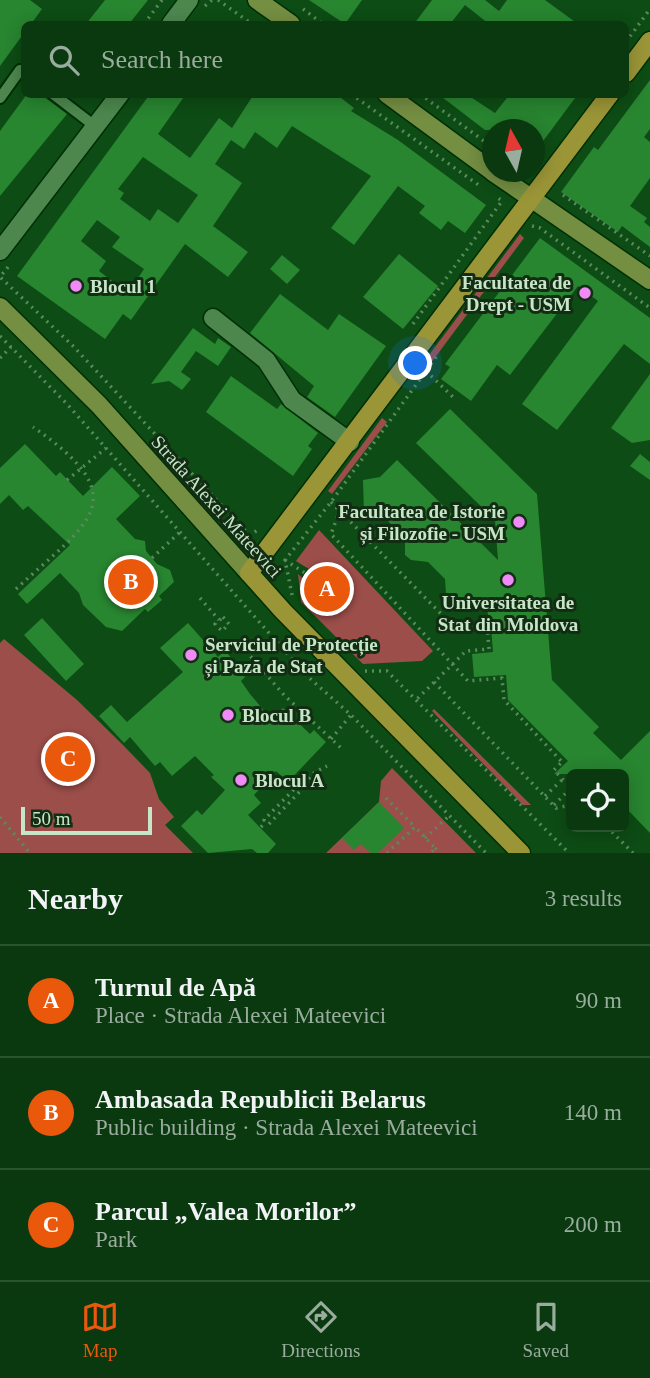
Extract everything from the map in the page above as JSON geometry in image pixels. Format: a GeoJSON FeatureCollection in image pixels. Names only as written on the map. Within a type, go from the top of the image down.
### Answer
{"type":"FeatureCollection","features":[{"type":"Feature","properties":{"kind":"main road"},"geometry":{"type":"LineString","coordinates":[[257,0],[287,21]]}},
{"type":"Feature","properties":{"kind":"main road"},"geometry":{"type":"LineString","coordinates":[[629,69],[650,41]]}},
{"type":"Feature","properties":{"kind":"main road"},"geometry":{"type":"LineString","coordinates":[[393,98],[482,163]]}},
{"type":"Feature","properties":{"kind":"main road"},"geometry":{"type":"LineString","coordinates":[[249,573],[607,98]]}},
{"type":"Feature","properties":{"kind":"main road"},"geometry":{"type":"LineString","coordinates":[[508,182],[650,280]]}},
{"type":"Feature","properties":{"kind":"main road","name":"Strada Alexei Mateevici"},"geometry":{"type":"LineString","coordinates":[[0,307],[99,405],[283,611],[521,853]]}},
{"type":"Feature","properties":{"kind":"street"},"geometry":{"type":"LineString","coordinates":[[173,21],[189,0]]}},
{"type":"Feature","properties":{"kind":"street"},"geometry":{"type":"LineString","coordinates":[[0,251],[117,98]]}},
{"type":"Feature","properties":{"kind":"street"},"geometry":{"type":"LineString","coordinates":[[213,318],[266,360],[292,400],[350,442]]}},
{"type":"Feature","properties":{"kind":"lane"},"geometry":{"type":"LineString","coordinates":[[0,98],[21,71]]}},
{"type":"Feature","properties":{"kind":"lane"},"geometry":{"type":"LineString","coordinates":[[58,98],[96,127]]}},
{"type":"Feature","properties":{"kind":"path"},"geometry":{"type":"LineString","coordinates":[[146,21],[162,0]]}},
{"type":"Feature","properties":{"kind":"path"},"geometry":{"type":"LineString","coordinates":[[218,0],[248,21]]}},
{"type":"Feature","properties":{"kind":"path"},"geometry":{"type":"LineString","coordinates":[[301,8],[319,21]]}},
{"type":"Feature","properties":{"kind":"path"},"geometry":{"type":"LineString","coordinates":[[629,37],[650,9]]}},
{"type":"Feature","properties":{"kind":"path"},"geometry":{"type":"LineString","coordinates":[[357,98],[502,201],[406,334]]}},
{"type":"Feature","properties":{"kind":"path"},"geometry":{"type":"LineString","coordinates":[[425,98],[482,140]]}},
{"type":"Feature","properties":{"kind":"path"},"geometry":{"type":"LineString","coordinates":[[563,195],[650,256]]}},
{"type":"Feature","properties":{"kind":"path"},"geometry":{"type":"LineString","coordinates":[[527,228],[540,228],[650,308]]}},
{"type":"Feature","properties":{"kind":"path"},"geometry":{"type":"LineString","coordinates":[[7,284],[73,346],[250,536],[259,541]]}},
{"type":"Feature","properties":{"kind":"path"},"geometry":{"type":"LineString","coordinates":[[0,336],[106,449],[306,676],[351,716],[486,853]]}},
{"type":"Feature","properties":{"kind":"path"},"geometry":{"type":"LineString","coordinates":[[0,358],[11,347]]}},
{"type":"Feature","properties":{"kind":"path"},"geometry":{"type":"LineString","coordinates":[[294,599],[285,572],[285,560],[331,502],[442,349]]}},
{"type":"Feature","properties":{"kind":"path"},"geometry":{"type":"LineString","coordinates":[[426,371],[454,399]]}},
{"type":"Feature","properties":{"kind":"path"},"geometry":{"type":"LineString","coordinates":[[16,589],[92,514],[91,481],[81,468],[33,427]]}},
{"type":"Feature","properties":{"kind":"path"},"geometry":{"type":"LineString","coordinates":[[68,480],[106,449]]}},
{"type":"Feature","properties":{"kind":"path"},"geometry":{"type":"LineString","coordinates":[[331,502],[453,626],[487,624],[489,649],[466,651],[416,700]]}},
{"type":"Feature","properties":{"kind":"path"},"geometry":{"type":"LineString","coordinates":[[340,510],[331,534],[468,681],[502,678],[504,700],[563,761],[554,770],[571,788],[554,805]]}},
{"type":"Feature","properties":{"kind":"path"},"geometry":{"type":"LineString","coordinates":[[250,536],[259,529]]}},
{"type":"Feature","properties":{"kind":"path"},"geometry":{"type":"LineString","coordinates":[[152,558],[180,532]]}},
{"type":"Feature","properties":{"kind":"path"},"geometry":{"type":"LineString","coordinates":[[285,560],[308,575]]}},
{"type":"Feature","properties":{"kind":"path"},"geometry":{"type":"LineString","coordinates":[[200,598],[219,620]]}},
{"type":"Feature","properties":{"kind":"path"},"geometry":{"type":"LineString","coordinates":[[246,651],[284,695],[341,748]]}},
{"type":"Feature","properties":{"kind":"path"},"geometry":{"type":"LineString","coordinates":[[358,663],[366,671],[387,671],[569,853]]}},
{"type":"Feature","properties":{"kind":"path"},"geometry":{"type":"LineString","coordinates":[[433,682],[556,808],[566,806]]}},
{"type":"Feature","properties":{"kind":"path"},"geometry":{"type":"LineString","coordinates":[[331,739],[351,716]]}},
{"type":"Feature","properties":{"kind":"path"},"geometry":{"type":"LineString","coordinates":[[261,827],[266,822],[264,820],[301,782],[303,784],[315,772],[327,766]]}},
{"type":"Feature","properties":{"kind":"path"},"geometry":{"type":"LineString","coordinates":[[545,796],[563,779]]}},
{"type":"Feature","properties":{"kind":"path"},"geometry":{"type":"LineString","coordinates":[[386,798],[440,853]]}},
{"type":"Feature","properties":{"kind":"path"},"geometry":{"type":"LineString","coordinates":[[425,838],[449,816]]}},
{"type":"Feature","properties":{"kind":"path"},"geometry":{"type":"LineString","coordinates":[[0,817],[30,853]]}},
{"type":"Feature","properties":{"kind":"path"},"geometry":{"type":"LineString","coordinates":[[387,853],[415,827]]}},
{"type":"Feature","properties":{"kind":"path"},"geometry":{"type":"LineString","coordinates":[[612,832],[633,853]]}},
{"type":"Feature","properties":{"kind":"path"},"geometry":{"type":"LineString","coordinates":[[430,853],[435,848]]}},
{"type":"Feature","properties":{"kind":"shaded area"},"geometry":{"type":"Polygon","coordinates":[[[520,234],[524,238],[431,363],[426,359],[520,234]]]}},
{"type":"Feature","properties":{"kind":"shaded area"},"geometry":{"type":"Polygon","coordinates":[[[382,418],[387,422],[332,494],[328,491],[382,418]]]}},
{"type":"Feature","properties":{"kind":"shaded area"},"geometry":{"type":"Polygon","coordinates":[[[319,530],[433,651],[422,661],[363,664],[301,602],[298,574],[305,580],[307,592],[331,608],[342,607],[347,597],[346,587],[322,569],[312,571],[296,561],[319,530]]]}},
{"type":"Feature","properties":{"kind":"shaded area"},"geometry":{"type":"Polygon","coordinates":[[[4,639],[77,700],[150,773],[159,799],[174,817],[165,825],[193,853],[0,853],[0,643],[4,639]]]}},
{"type":"Feature","properties":{"kind":"shaded area"},"geometry":{"type":"Polygon","coordinates":[[[434,709],[531,805],[523,805],[432,711],[434,709]]]}},
{"type":"Feature","properties":{"kind":"shaded area"},"geometry":{"type":"Polygon","coordinates":[[[392,768],[476,853],[326,853],[379,802],[381,781],[392,768]]]}},
{"type":"Feature","properties":{"kind":"building"},"geometry":{"type":"Polygon","coordinates":[[[0,0],[30,0],[42,9],[33,21],[21,21],[21,37],[0,66],[0,0]]]}},
{"type":"Feature","properties":{"kind":"building"},"geometry":{"type":"Polygon","coordinates":[[[105,0],[148,0],[131,21],[88,21],[105,0]]]}},
{"type":"Feature","properties":{"kind":"building"},"geometry":{"type":"Polygon","coordinates":[[[309,0],[362,0],[347,21],[340,21],[309,0]]]}},
{"type":"Feature","properties":{"kind":"building"},"geometry":{"type":"Polygon","coordinates":[[[432,0],[485,0],[499,11],[507,0],[545,0],[574,21],[485,21],[465,5],[452,21],[416,21],[432,0]]]}},
{"type":"Feature","properties":{"kind":"building"},"geometry":{"type":"Polygon","coordinates":[[[650,80],[650,129],[644,137],[650,142],[650,178],[630,206],[647,218],[644,222],[650,227],[650,247],[622,226],[618,232],[561,192],[594,147],[598,150],[650,80]]]}},
{"type":"Feature","properties":{"kind":"building"},"geometry":{"type":"Polygon","coordinates":[[[24,98],[45,98],[67,114],[0,196],[0,131],[24,98]]]}},
{"type":"Feature","properties":{"kind":"building"},"geometry":{"type":"Polygon","coordinates":[[[147,98],[183,98],[158,134],[190,158],[219,118],[232,128],[251,98],[341,98],[354,108],[351,111],[398,140],[486,205],[465,233],[448,221],[441,230],[419,213],[425,206],[398,186],[354,245],[331,228],[371,176],[292,126],[277,148],[255,132],[244,149],[231,140],[215,164],[242,183],[213,226],[248,252],[228,277],[185,244],[131,320],[123,314],[105,339],[17,276],[147,98]],[[143,157],[118,189],[124,193],[120,199],[150,221],[158,209],[178,223],[198,195],[143,157]],[[97,220],[81,241],[106,261],[99,271],[128,293],[144,269],[112,247],[120,237],[97,220]]]}},
{"type":"Feature","properties":{"kind":"building"},"geometry":{"type":"Polygon","coordinates":[[[443,98],[472,98],[495,113],[507,98],[575,98],[545,139],[545,119],[482,119],[482,128],[443,98]]]}},
{"type":"Feature","properties":{"kind":"building"},"geometry":{"type":"Polygon","coordinates":[[[540,238],[650,318],[650,364],[624,344],[557,430],[522,404],[598,301],[578,286],[510,375],[497,365],[471,401],[441,379],[450,367],[445,364],[540,238]]]}},
{"type":"Feature","properties":{"kind":"building"},"geometry":{"type":"Polygon","coordinates":[[[399,254],[438,286],[403,329],[363,297],[399,254]]]}},
{"type":"Feature","properties":{"kind":"building"},"geometry":{"type":"Polygon","coordinates":[[[282,255],[300,270],[287,284],[270,269],[282,255]]]}},
{"type":"Feature","properties":{"kind":"building"},"geometry":{"type":"Polygon","coordinates":[[[280,294],[328,330],[339,314],[386,346],[335,417],[307,397],[314,386],[250,333],[280,294]]]}},
{"type":"Feature","properties":{"kind":"building"},"geometry":{"type":"Polygon","coordinates":[[[193,328],[215,344],[218,338],[231,347],[218,366],[196,351],[181,372],[191,379],[182,390],[169,381],[151,384],[193,328]]]}},
{"type":"Feature","properties":{"kind":"building"},"geometry":{"type":"Polygon","coordinates":[[[650,374],[650,440],[632,443],[611,428],[650,374]]]}},
{"type":"Feature","properties":{"kind":"building"},"geometry":{"type":"Polygon","coordinates":[[[231,376],[277,409],[281,404],[318,433],[308,446],[312,449],[293,476],[206,412],[231,376]]]}},
{"type":"Feature","properties":{"kind":"building"},"geometry":{"type":"Polygon","coordinates":[[[450,409],[537,494],[552,680],[599,727],[593,733],[621,760],[650,731],[650,833],[629,811],[629,769],[566,769],[566,774],[554,774],[568,761],[508,700],[506,675],[474,677],[472,654],[493,652],[486,599],[452,600],[446,594],[445,579],[428,562],[411,560],[405,555],[405,539],[386,519],[368,519],[364,514],[363,480],[380,477],[397,460],[498,560],[495,520],[416,443],[450,409]]]}},
{"type":"Feature","properties":{"kind":"building"},"geometry":{"type":"Polygon","coordinates":[[[25,444],[56,476],[60,472],[83,496],[112,467],[140,496],[116,519],[135,539],[145,541],[146,551],[157,564],[170,570],[174,582],[159,596],[162,600],[148,612],[145,609],[122,631],[106,627],[83,605],[79,593],[60,573],[27,604],[18,594],[70,545],[28,506],[23,510],[9,495],[0,504],[0,468],[25,444]]]}},
{"type":"Feature","properties":{"kind":"building"},"geometry":{"type":"Polygon","coordinates":[[[640,454],[650,462],[650,480],[630,466],[640,454]]]}},
{"type":"Feature","properties":{"kind":"building"},"geometry":{"type":"Polygon","coordinates":[[[322,569],[346,587],[347,597],[342,607],[331,609],[307,592],[305,580],[312,571],[322,569]]]}},
{"type":"Feature","properties":{"kind":"building"},"geometry":{"type":"Polygon","coordinates":[[[42,618],[84,664],[66,681],[24,635],[42,618]]]}},
{"type":"Feature","properties":{"kind":"building"},"geometry":{"type":"Polygon","coordinates":[[[188,623],[218,657],[225,650],[245,677],[241,681],[272,720],[283,708],[310,734],[314,730],[326,742],[288,782],[276,771],[254,795],[261,803],[248,815],[276,844],[268,853],[257,853],[252,849],[208,853],[181,826],[197,810],[202,815],[225,790],[211,777],[214,775],[195,756],[172,776],[160,762],[155,766],[130,737],[124,743],[99,716],[111,705],[127,722],[183,672],[160,648],[188,623]]]}},
{"type":"Feature","properties":{"kind":"building"},"geometry":{"type":"Polygon","coordinates":[[[379,802],[404,828],[378,853],[371,853],[361,844],[354,850],[342,838],[379,802]]]}},
{"type":"Feature","properties":{"kind":"place","name":"Blocul 1"},"geometry":{"type":"Point","coordinates":[76,286]}},
{"type":"Feature","properties":{"kind":"place","name":"Facultatea de Drept - USM"},"geometry":{"type":"Point","coordinates":[585,293]}},
{"type":"Feature","properties":{"kind":"place","name":"Facultatea de Istorie și Filozofie - USM"},"geometry":{"type":"Point","coordinates":[519,522]}},
{"type":"Feature","properties":{"kind":"place","name":"Universitatea de Stat din Moldova"},"geometry":{"type":"Point","coordinates":[508,580]}},
{"type":"Feature","properties":{"kind":"place","name":"Ambasada Republicii Belarus"},"geometry":{"type":"Point","coordinates":[131,582]}},
{"type":"Feature","properties":{"kind":"place","name":"Turnul de Apă"},"geometry":{"type":"Point","coordinates":[327,589]}},
{"type":"Feature","properties":{"kind":"place","name":"Serviciul de Protecție și Pază de Stat"},"geometry":{"type":"Point","coordinates":[191,655]}},
{"type":"Feature","properties":{"kind":"place","name":"Blocul B"},"geometry":{"type":"Point","coordinates":[228,715]}},
{"type":"Feature","properties":{"kind":"place","name":"Parcul „Valea Morilor”"},"geometry":{"type":"Point","coordinates":[68,759]}},
{"type":"Feature","properties":{"kind":"place","name":"Blocul A"},"geometry":{"type":"Point","coordinates":[241,780]}}]}
